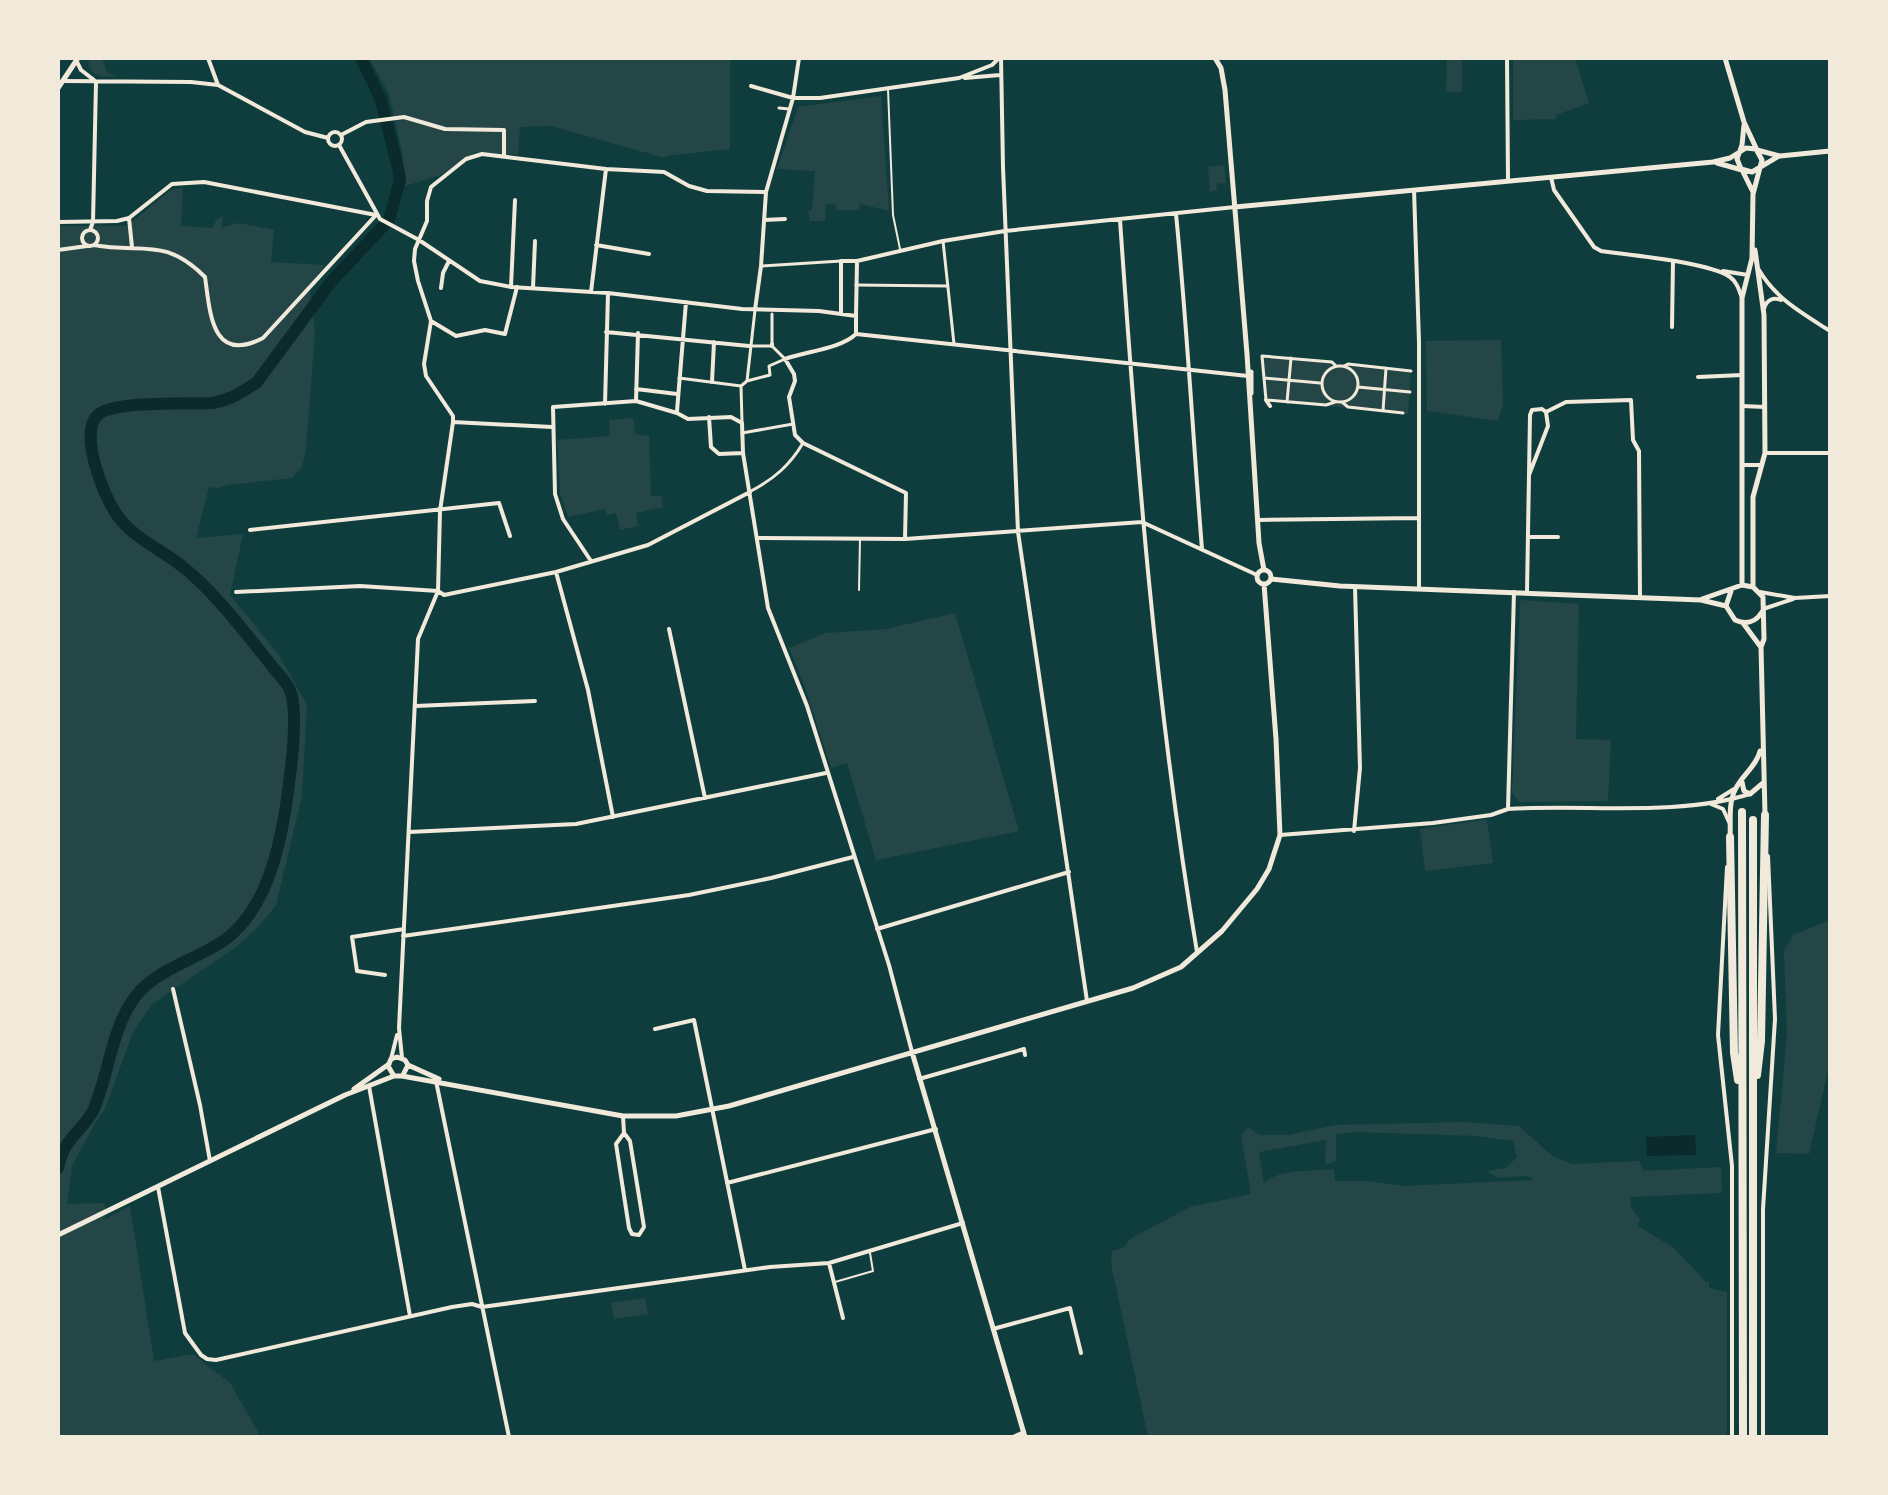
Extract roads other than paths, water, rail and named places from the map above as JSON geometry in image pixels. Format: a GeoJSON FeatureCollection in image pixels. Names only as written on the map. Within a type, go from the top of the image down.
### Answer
{"type":"FeatureCollection","features":[{"type":"Feature","properties":{"kind":"highway"},"geometry":{"type":"LineString","coordinates":[[1742,812],[1743,1437]]}},
{"type":"Feature","properties":{"kind":"highway"},"geometry":{"type":"LineString","coordinates":[[1753,1108],[1761,1041],[1765,815]]}},
{"type":"Feature","properties":{"kind":"highway"},"geometry":{"type":"LineString","coordinates":[[1753,820],[1753,1437]]}},
{"type":"Feature","properties":{"kind":"highway"},"geometry":{"type":"LineString","coordinates":[[1730,837],[1734,1053],[1742,1112]]}},
{"type":"Feature","properties":{"kind":"street"},"geometry":{"type":"LineString","coordinates":[[208,58],[218,85]]}},
{"type":"Feature","properties":{"kind":"street"},"geometry":{"type":"LineString","coordinates":[[747,381],[761,266],[766,192],[793,98],[799,58]]}},
{"type":"Feature","properties":{"kind":"street"},"geometry":{"type":"LineString","coordinates":[[1000,58],[1018,532],[1087,1001]]}},
{"type":"Feature","properties":{"kind":"street"},"geometry":{"type":"LineString","coordinates":[[959,78],[992,65],[1000,58]]}},
{"type":"Feature","properties":{"kind":"street"},"geometry":{"type":"LineString","coordinates":[[1215,58],[1224,79],[1247,354],[1250,359],[1252,389],[1249,398],[1264,570]]}},
{"type":"Feature","properties":{"kind":"street"},"geometry":{"type":"LineString","coordinates":[[1507,58],[1508,180]]}},
{"type":"Feature","properties":{"kind":"street"},"geometry":{"type":"LineString","coordinates":[[1725,58],[1744,122],[1762,157],[1753,194],[1754,246],[1764,315],[1765,453],[1753,497],[1753,587]]}},
{"type":"Feature","properties":{"kind":"street"},"geometry":{"type":"LineString","coordinates":[[58,88],[77,59],[84,73],[96,82]]}},
{"type":"Feature","properties":{"kind":"street"},"geometry":{"type":"LineString","coordinates":[[751,86],[793,98],[820,98],[1000,75]]}},
{"type":"Feature","properties":{"kind":"street"},"geometry":{"type":"LineString","coordinates":[[60,81],[218,85],[305,132],[328,138]]}},
{"type":"Feature","properties":{"kind":"street"},"geometry":{"type":"LineString","coordinates":[[87,246],[82,238],[93,222],[96,82]]}},
{"type":"Feature","properties":{"kind":"street"},"geometry":{"type":"LineString","coordinates":[[779,108],[789,109]]}},
{"type":"Feature","properties":{"kind":"street"},"geometry":{"type":"LineString","coordinates":[[341,135],[353,126],[407,117],[445,129],[504,130],[504,156]]}},
{"type":"Feature","properties":{"kind":"street"},"geometry":{"type":"LineString","coordinates":[[1744,122],[1737,161],[1753,194]]}},
{"type":"Feature","properties":{"kind":"street"},"geometry":{"type":"LineString","coordinates":[[328,138],[333,132],[341,135]]}},
{"type":"Feature","properties":{"kind":"street"},"geometry":{"type":"LineString","coordinates":[[339,145],[341,135]]}},
{"type":"Feature","properties":{"kind":"street"},"geometry":{"type":"LineString","coordinates":[[328,138],[331,145],[339,145]]}},
{"type":"Feature","properties":{"kind":"street"},"geometry":{"type":"LineString","coordinates":[[339,145],[378,217]]}},
{"type":"Feature","properties":{"kind":"street"},"geometry":{"type":"LineString","coordinates":[[761,266],[857,261],[943,241],[1005,231],[1713,162],[1749,147],[1780,156],[1830,151]]}},
{"type":"Feature","properties":{"kind":"street"},"geometry":{"type":"LineString","coordinates":[[444,1082],[408,1065],[402,1058],[399,1028],[418,639],[438,591],[440,511],[453,422],[453,416],[426,376],[424,364],[431,321],[414,261],[427,221],[431,187],[441,176],[472,156],[482,154],[606,169],[664,172],[680,182],[707,191],[766,192]]}},
{"type":"Feature","properties":{"kind":"street"},"geometry":{"type":"LineString","coordinates":[[1713,162],[1751,172],[1780,156]]}},
{"type":"Feature","properties":{"kind":"street"},"geometry":{"type":"LineString","coordinates":[[591,292],[606,169]]}},
{"type":"Feature","properties":{"kind":"street"},"geometry":{"type":"LineString","coordinates":[[1551,177],[1554,190],[1594,247],[1601,251],[1748,275]]}},
{"type":"Feature","properties":{"kind":"street"},"geometry":{"type":"LineString","coordinates":[[58,222],[129,218],[172,184],[204,182],[378,217],[480,281],[772,312],[819,311],[856,316]]}},
{"type":"Feature","properties":{"kind":"street"},"geometry":{"type":"LineString","coordinates":[[1414,190],[1419,342],[1419,588]]}},
{"type":"Feature","properties":{"kind":"street"},"geometry":{"type":"LineString","coordinates":[[431,321],[456,336],[485,330],[505,334],[514,287],[515,200]]}},
{"type":"Feature","properties":{"kind":"street"},"geometry":{"type":"LineString","coordinates":[[1176,214],[1202,549]]}},
{"type":"Feature","properties":{"kind":"street"},"geometry":{"type":"LineString","coordinates":[[58,250],[94,245],[166,251],[205,277],[210,321],[219,338],[242,345],[263,338],[378,217]]}},
{"type":"Feature","properties":{"kind":"street"},"geometry":{"type":"LineString","coordinates":[[129,218],[132,247]]}},
{"type":"Feature","properties":{"kind":"street"},"geometry":{"type":"LineString","coordinates":[[764,220],[785,219]]}},
{"type":"Feature","properties":{"kind":"street"},"geometry":{"type":"LineString","coordinates":[[1120,220],[1142,522],[1175,819],[1197,952]]}},
{"type":"Feature","properties":{"kind":"street"},"geometry":{"type":"LineString","coordinates":[[90,230],[98,236],[94,245]]}},
{"type":"Feature","properties":{"kind":"street"},"geometry":{"type":"LineString","coordinates":[[533,288],[535,241]]}},
{"type":"Feature","properties":{"kind":"street"},"geometry":{"type":"LineString","coordinates":[[943,241],[954,345]]}},
{"type":"Feature","properties":{"kind":"street"},"geometry":{"type":"LineString","coordinates":[[596,245],[649,254]]}},
{"type":"Feature","properties":{"kind":"street"},"geometry":{"type":"LineString","coordinates":[[1742,585],[1742,298],[1754,246]]}},
{"type":"Feature","properties":{"kind":"street"},"geometry":{"type":"LineString","coordinates":[[441,288],[449,261]]}},
{"type":"Feature","properties":{"kind":"street"},"geometry":{"type":"LineString","coordinates":[[841,261],[841,314]]}},
{"type":"Feature","properties":{"kind":"street"},"geometry":{"type":"LineString","coordinates":[[679,378],[741,386],[747,381],[770,375],[769,366],[785,359],[808,350],[848,342],[856,334],[857,261]]}},
{"type":"Feature","properties":{"kind":"street"},"geometry":{"type":"LineString","coordinates":[[1672,327],[1673,261]]}},
{"type":"Feature","properties":{"kind":"street"},"geometry":{"type":"LineString","coordinates":[[1759,270],[1769,287],[1782,300],[1830,331]]}},
{"type":"Feature","properties":{"kind":"street"},"geometry":{"type":"LineString","coordinates":[[1716,271],[1734,281],[1742,298]]}},
{"type":"Feature","properties":{"kind":"street"},"geometry":{"type":"LineString","coordinates":[[856,285],[948,286]]}},
{"type":"Feature","properties":{"kind":"street"},"geometry":{"type":"LineString","coordinates":[[605,404],[608,293]]}},
{"type":"Feature","properties":{"kind":"street"},"geometry":{"type":"LineString","coordinates":[[1764,315],[1766,303],[1771,299],[1782,300]]}},
{"type":"Feature","properties":{"kind":"street"},"geometry":{"type":"LineString","coordinates":[[677,413],[686,302]]}},
{"type":"Feature","properties":{"kind":"street"},"geometry":{"type":"LineString","coordinates":[[772,312],[772,345],[785,359],[794,376],[789,397],[797,440],[906,493],[905,539]]}},
{"type":"Feature","properties":{"kind":"street"},"geometry":{"type":"LineString","coordinates":[[606,332],[749,346],[772,345]]}},
{"type":"Feature","properties":{"kind":"street"},"geometry":{"type":"LineString","coordinates":[[636,401],[638,333]]}},
{"type":"Feature","properties":{"kind":"street"},"geometry":{"type":"LineString","coordinates":[[856,334],[1250,375]]}},
{"type":"Feature","properties":{"kind":"street"},"geometry":{"type":"LineString","coordinates":[[712,382],[714,342]]}},
{"type":"Feature","properties":{"kind":"street"},"geometry":{"type":"LineString","coordinates":[[1270,406],[1266,400],[1262,356],[1332,362],[1336,366]]}},
{"type":"Feature","properties":{"kind":"street"},"geometry":{"type":"LineString","coordinates":[[1287,402],[1291,358]]}},
{"type":"Feature","properties":{"kind":"street"},"geometry":{"type":"LineString","coordinates":[[1335,402],[1323,393],[1321,383],[1324,373],[1336,366],[1348,364],[1411,371]]}},
{"type":"Feature","properties":{"kind":"street"},"geometry":{"type":"LineString","coordinates":[[1266,400],[1326,405],[1342,402],[1354,395],[1358,387],[1354,372],[1344,366]]}},
{"type":"Feature","properties":{"kind":"street"},"geometry":{"type":"LineString","coordinates":[[1383,411],[1386,368]]}},
{"type":"Feature","properties":{"kind":"street"},"geometry":{"type":"LineString","coordinates":[[1698,377],[1742,375]]}},
{"type":"Feature","properties":{"kind":"street"},"geometry":{"type":"LineString","coordinates":[[1264,378],[1321,383]]}},
{"type":"Feature","properties":{"kind":"street"},"geometry":{"type":"LineString","coordinates":[[741,386],[743,453],[768,608],[807,706],[877,929],[1025,1434],[1013,1437]]}},
{"type":"Feature","properties":{"kind":"street"},"geometry":{"type":"LineString","coordinates":[[1358,387],[1410,392]]}},
{"type":"Feature","properties":{"kind":"street"},"geometry":{"type":"LineString","coordinates":[[636,389],[677,394]]}},
{"type":"Feature","properties":{"kind":"street"},"geometry":{"type":"LineString","coordinates":[[1546,412],[1566,402],[1631,400],[1633,440],[1639,451],[1640,597]]}},
{"type":"Feature","properties":{"kind":"street"},"geometry":{"type":"LineString","coordinates":[[591,561],[559,511],[555,494],[553,407],[636,401],[688,419],[733,418],[742,423]]}},
{"type":"Feature","properties":{"kind":"street"},"geometry":{"type":"LineString","coordinates":[[1342,402],[1348,407],[1403,413]]}},
{"type":"Feature","properties":{"kind":"street"},"geometry":{"type":"LineString","coordinates":[[1742,406],[1765,407]]}},
{"type":"Feature","properties":{"kind":"street"},"geometry":{"type":"LineString","coordinates":[[1527,592],[1530,415],[1537,408],[1546,412]]}},
{"type":"Feature","properties":{"kind":"street"},"geometry":{"type":"LineString","coordinates":[[1529,475],[1548,426],[1546,412]]}},
{"type":"Feature","properties":{"kind":"street"},"geometry":{"type":"LineString","coordinates":[[709,417],[711,447],[719,454],[743,453]]}},
{"type":"Feature","properties":{"kind":"street"},"geometry":{"type":"LineString","coordinates":[[453,422],[552,427]]}},
{"type":"Feature","properties":{"kind":"street"},"geometry":{"type":"LineString","coordinates":[[742,433],[793,424]]}},
{"type":"Feature","properties":{"kind":"street"},"geometry":{"type":"LineString","coordinates":[[236,592],[360,586],[438,591],[444,595],[556,572],[648,545],[768,483],[790,464],[803,443]]}},
{"type":"Feature","properties":{"kind":"street"},"geometry":{"type":"LineString","coordinates":[[1765,453],[1830,453]]}},
{"type":"Feature","properties":{"kind":"street"},"geometry":{"type":"LineString","coordinates":[[1743,465],[1761,465]]}},
{"type":"Feature","properties":{"kind":"street"},"geometry":{"type":"LineString","coordinates":[[250,530],[499,503],[510,536]]}},
{"type":"Feature","properties":{"kind":"street"},"geometry":{"type":"LineString","coordinates":[[1258,520],[1418,518]]}},
{"type":"Feature","properties":{"kind":"street"},"geometry":{"type":"LineString","coordinates":[[757,538],[905,539],[1142,522],[1257,575]]}},
{"type":"Feature","properties":{"kind":"street"},"geometry":{"type":"LineString","coordinates":[[1529,537],[1558,537]]}},
{"type":"Feature","properties":{"kind":"street"},"geometry":{"type":"LineString","coordinates":[[1257,575],[1264,570]]}},
{"type":"Feature","properties":{"kind":"street"},"geometry":{"type":"LineString","coordinates":[[1264,570],[1271,579]]}},
{"type":"Feature","properties":{"kind":"street"},"geometry":{"type":"LineString","coordinates":[[556,572],[588,690],[613,817]]}},
{"type":"Feature","properties":{"kind":"street"},"geometry":{"type":"LineString","coordinates":[[1257,575],[1258,581],[1264,584]]}},
{"type":"Feature","properties":{"kind":"street"},"geometry":{"type":"LineString","coordinates":[[1264,584],[1271,579],[1355,587],[1701,600],[1726,606]]}},
{"type":"Feature","properties":{"kind":"street"},"geometry":{"type":"LineString","coordinates":[[345,1095],[394,1076],[402,1076],[623,1116],[676,1116],[713,1110],[1170,974],[1222,931],[1257,889],[1269,869],[1280,835],[1264,584]]}},
{"type":"Feature","properties":{"kind":"street"},"geometry":{"type":"LineString","coordinates":[[1701,600],[1742,585],[1760,592],[1795,598],[1830,596]]}},
{"type":"Feature","properties":{"kind":"street"},"geometry":{"type":"LineString","coordinates":[[1354,831],[1360,768],[1355,587]]}},
{"type":"Feature","properties":{"kind":"street"},"geometry":{"type":"LineString","coordinates":[[1731,591],[1726,606],[1731,617],[1743,623],[1761,647]]}},
{"type":"Feature","properties":{"kind":"street"},"geometry":{"type":"LineString","coordinates":[[1508,809],[1514,592]]}},
{"type":"Feature","properties":{"kind":"street"},"geometry":{"type":"LineString","coordinates":[[1760,592],[1764,639],[1761,647],[1763,783],[1775,1019],[1763,1209],[1763,1437]]}},
{"type":"Feature","properties":{"kind":"street"},"geometry":{"type":"LineString","coordinates":[[1743,623],[1754,621],[1763,610],[1795,598]]}},
{"type":"Feature","properties":{"kind":"street"},"geometry":{"type":"LineString","coordinates":[[669,629],[705,798]]}},
{"type":"Feature","properties":{"kind":"street"},"geometry":{"type":"LineString","coordinates":[[415,706],[535,701]]}},
{"type":"Feature","properties":{"kind":"street"},"geometry":{"type":"LineString","coordinates":[[1709,803],[1724,797],[1746,777],[1757,760],[1762,742]]}},
{"type":"Feature","properties":{"kind":"street"},"geometry":{"type":"LineString","coordinates":[[409,832],[569,825],[826,773]]}},
{"type":"Feature","properties":{"kind":"street"},"geometry":{"type":"LineString","coordinates":[[1746,777],[1753,775],[1763,783]]}},
{"type":"Feature","properties":{"kind":"street"},"geometry":{"type":"LineString","coordinates":[[1746,777],[1743,788],[1750,794]]}},
{"type":"Feature","properties":{"kind":"street"},"geometry":{"type":"LineString","coordinates":[[1280,835],[1354,831],[1491,815],[1508,809],[1709,803],[1750,794],[1763,783]]}},
{"type":"Feature","properties":{"kind":"street"},"geometry":{"type":"LineString","coordinates":[[1732,1437],[1732,1166],[1718,1035],[1731,800],[1736,787]]}},
{"type":"Feature","properties":{"kind":"street"},"geometry":{"type":"LineString","coordinates":[[1709,803],[1723,809],[1730,826]]}},
{"type":"Feature","properties":{"kind":"street"},"geometry":{"type":"LineString","coordinates":[[403,936],[689,895],[854,856]]}},
{"type":"Feature","properties":{"kind":"street"},"geometry":{"type":"LineString","coordinates":[[877,929],[1069,872]]}},
{"type":"Feature","properties":{"kind":"street"},"geometry":{"type":"LineString","coordinates":[[385,975],[357,971],[352,937],[404,929]]}},
{"type":"Feature","properties":{"kind":"street"},"geometry":{"type":"LineString","coordinates":[[173,989],[210,1161]]}},
{"type":"Feature","properties":{"kind":"street"},"geometry":{"type":"LineString","coordinates":[[655,1029],[694,1020],[745,1270]]}},
{"type":"Feature","properties":{"kind":"street"},"geometry":{"type":"LineString","coordinates":[[394,1076],[389,1072],[390,1062],[399,1028]]}},
{"type":"Feature","properties":{"kind":"street"},"geometry":{"type":"LineString","coordinates":[[919,1079],[1024,1049],[1025,1055]]}},
{"type":"Feature","properties":{"kind":"street"},"geometry":{"type":"LineString","coordinates":[[59,1234],[345,1095],[373,1078],[390,1062],[402,1058]]}},
{"type":"Feature","properties":{"kind":"street"},"geometry":{"type":"LineString","coordinates":[[402,1076],[408,1065]]}},
{"type":"Feature","properties":{"kind":"street"},"geometry":{"type":"LineString","coordinates":[[436,1081],[509,1437]]}},
{"type":"Feature","properties":{"kind":"street"},"geometry":{"type":"LineString","coordinates":[[369,1086],[410,1316]]}},
{"type":"Feature","properties":{"kind":"street"},"geometry":{"type":"LineString","coordinates":[[623,1116],[644,1227],[639,1235],[632,1234],[629,1228],[616,1144],[624,1133]]}},
{"type":"Feature","properties":{"kind":"street"},"geometry":{"type":"LineString","coordinates":[[727,1183],[936,1129]]}},
{"type":"Feature","properties":{"kind":"street"},"geometry":{"type":"LineString","coordinates":[[158,1185],[185,1333],[201,1355],[216,1360],[452,1307],[472,1304],[482,1307],[745,1270],[829,1263],[963,1223]]}},
{"type":"Feature","properties":{"kind":"street"},"geometry":{"type":"LineString","coordinates":[[829,1263],[843,1318]]}},
{"type":"Feature","properties":{"kind":"street"},"geometry":{"type":"LineString","coordinates":[[993,1329],[1070,1308],[1081,1353]]}},
{"type":"Feature","properties":{"kind":"lane"},"geometry":{"type":"LineString","coordinates":[[888,89],[893,215],[900,250]]}},
{"type":"Feature","properties":{"kind":"lane"},"geometry":{"type":"LineString","coordinates":[[859,590],[860,538]]}},
{"type":"Feature","properties":{"kind":"lane"},"geometry":{"type":"LineString","coordinates":[[834,1283],[873,1271],[870,1251]]}},
{"type":"Feature","properties":{"kind":"waterway"},"geometry":{"type":"LineString","coordinates":[[58,1168],[68,1143],[93,1111],[115,1038],[135,997],[166,971],[226,939],[242,924],[255,905],[266,884],[280,838],[293,740],[292,697],[284,681],[206,588],[183,567],[131,531],[117,515],[95,464],[91,434],[93,422],[99,414],[121,407],[213,403],[231,398],[252,386],[331,282],[389,220],[400,180],[398,168],[381,100],[361,58]]}}]}
